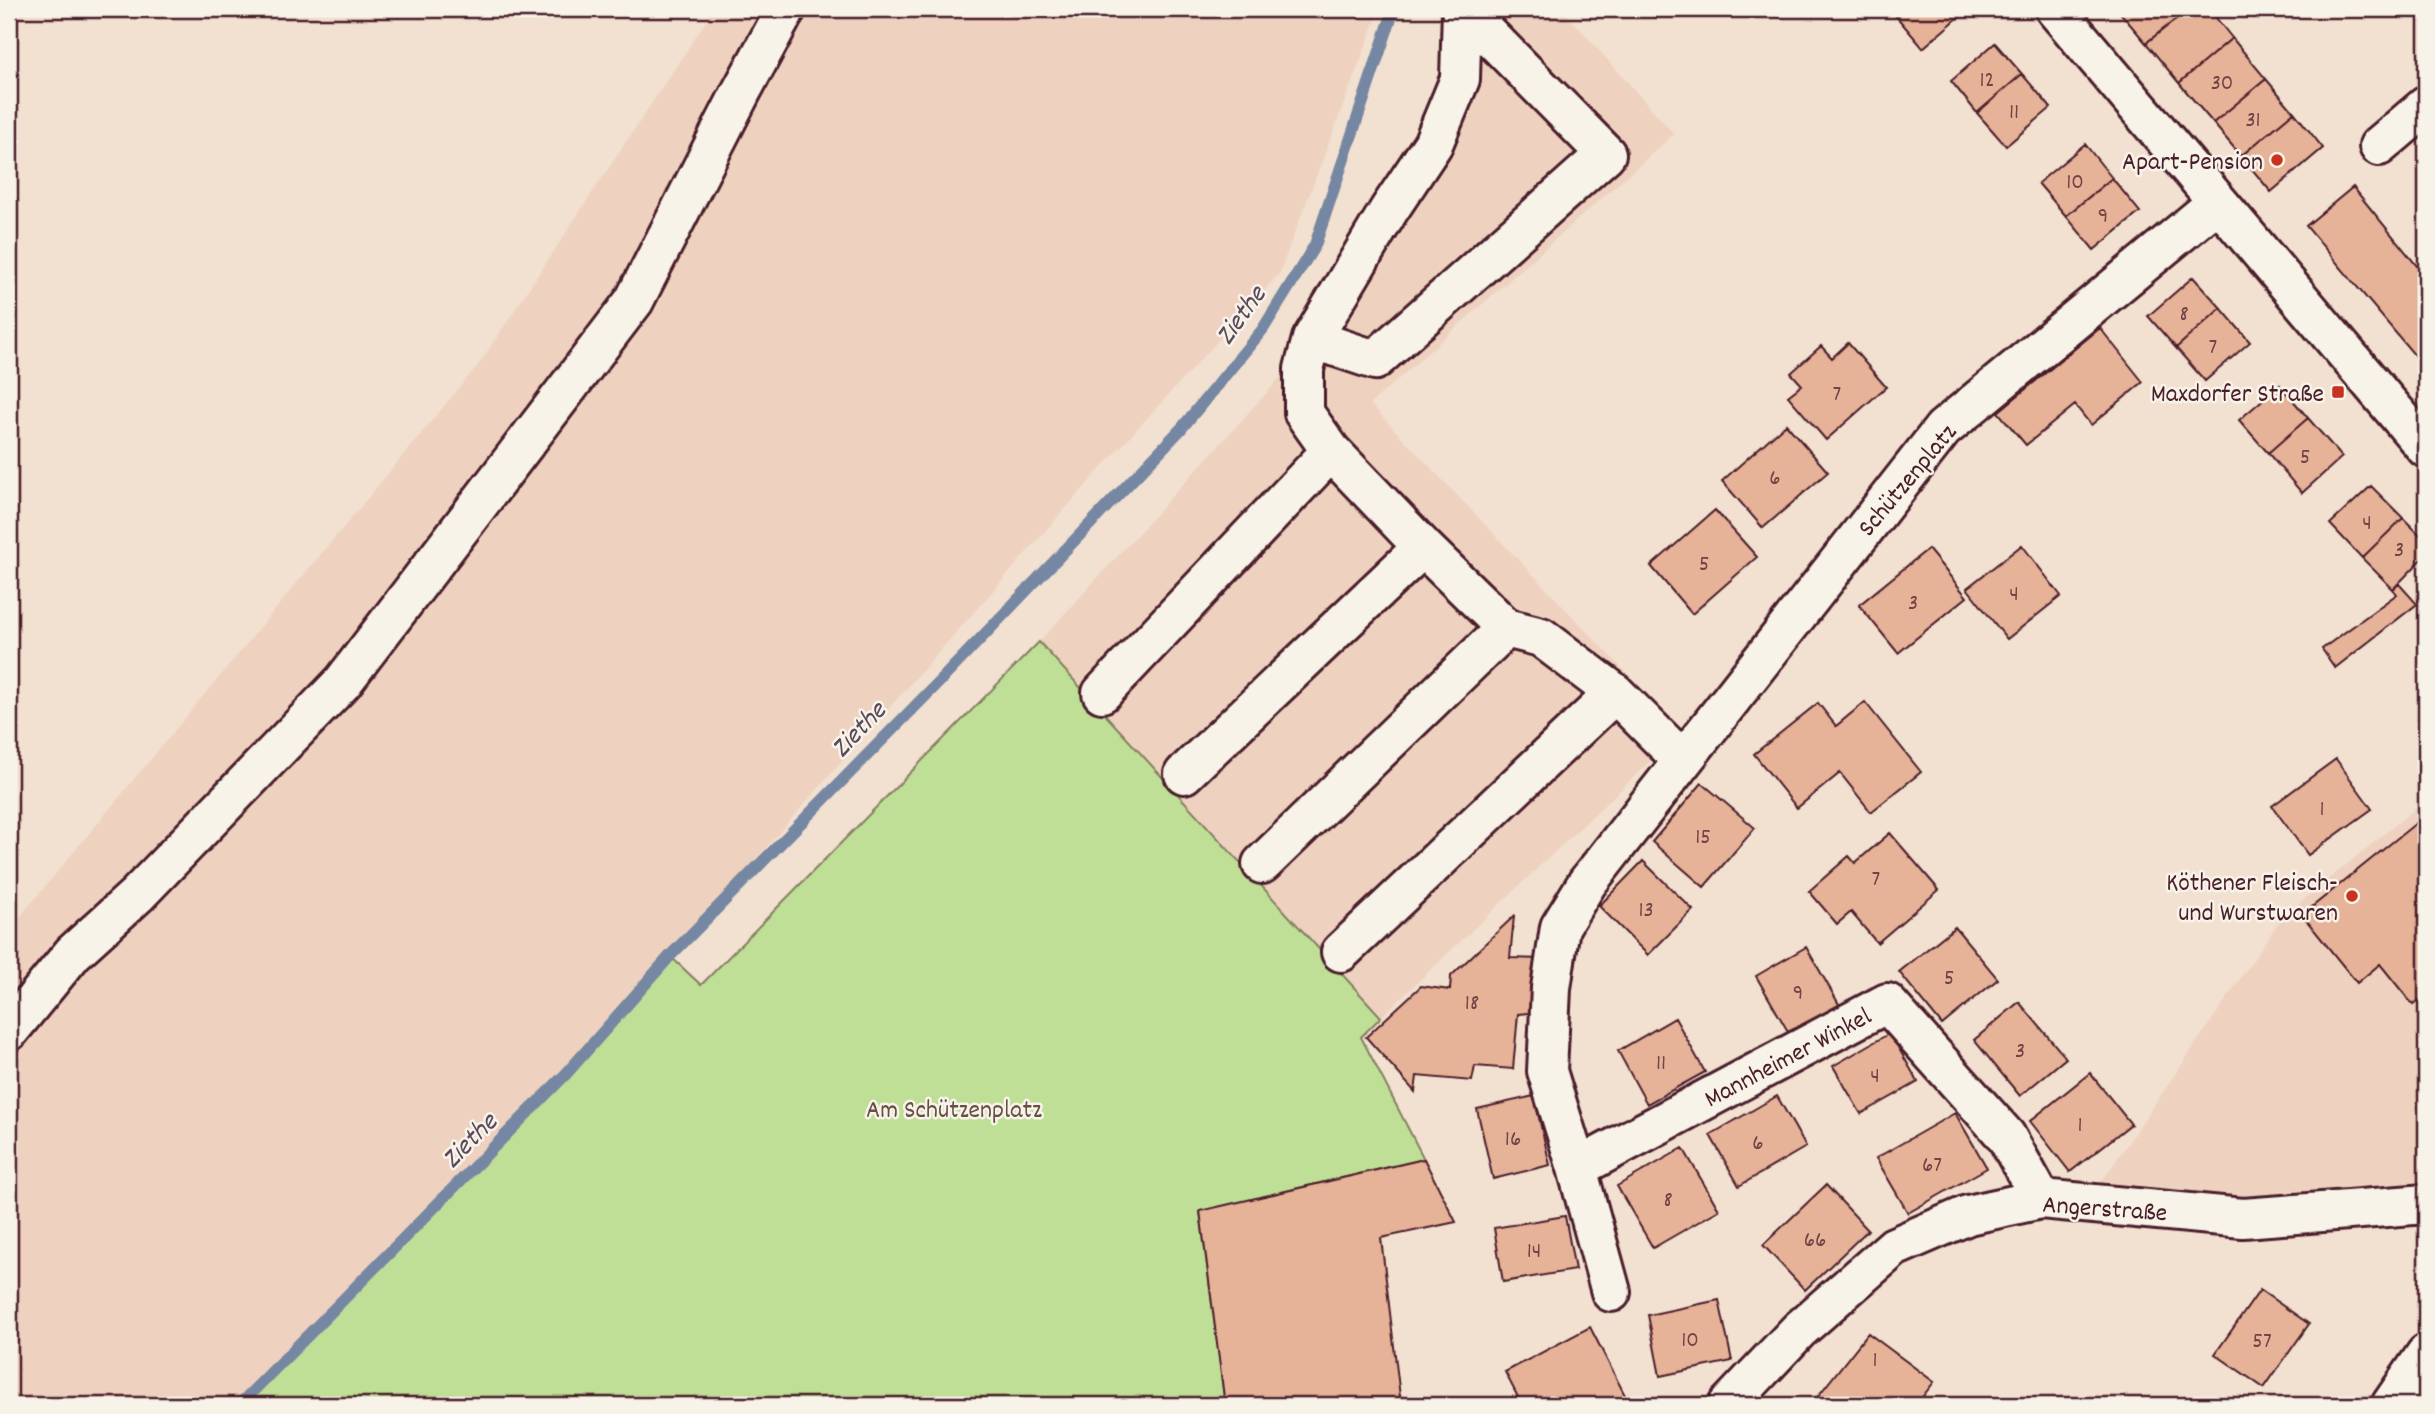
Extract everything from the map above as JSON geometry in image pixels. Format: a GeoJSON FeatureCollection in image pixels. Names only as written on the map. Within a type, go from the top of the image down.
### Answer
{"type":"FeatureCollection","features":[{"type":"Feature","properties":{"kind":"street"},"geometry":{"type":"LineString","coordinates":[[9,1031],[74,953],[137,895],[344,682],[609,334],[634,301],[786,9]]}},
{"type":"Feature","properties":{"kind":"street"},"geometry":{"type":"LineString","coordinates":[[1311,339],[1375,360],[1606,154],[1462,9]]}},
{"type":"Feature","properties":{"kind":"street"},"geometry":{"type":"LineString","coordinates":[[1462,9],[1460,79],[1433,144],[1389,210],[1311,339],[1304,369],[1304,413],[1331,452],[1506,628],[1541,637],[1689,750],[1587,883],[1560,927],[1551,988],[1547,1071],[1611,1292]]}},
{"type":"Feature","properties":{"kind":"street"},"geometry":{"type":"LineString","coordinates":[[2055,9],[2426,448]]}},
{"type":"Feature","properties":{"kind":"street"},"geometry":{"type":"LineString","coordinates":[[2379,146],[2426,106]]}},
{"type":"Feature","properties":{"kind":"street","name":"Schützenplatz"},"geometry":{"type":"LineString","coordinates":[[1689,750],[1942,429],[2218,202]]}},
{"type":"Feature","properties":{"kind":"street"},"geometry":{"type":"LineString","coordinates":[[1102,692],[1331,452]]}},
{"type":"Feature","properties":{"kind":"street"},"geometry":{"type":"LineString","coordinates":[[1184,774],[1423,547]]}},
{"type":"Feature","properties":{"kind":"street"},"geometry":{"type":"LineString","coordinates":[[1262,864],[1506,628]]}},
{"type":"Feature","properties":{"kind":"street"},"geometry":{"type":"LineString","coordinates":[[1341,952],[1615,693]]}},
{"type":"Feature","properties":{"kind":"street","name":"Mannheimer Winkel"},"geometry":{"type":"LineString","coordinates":[[1577,1168],[1887,1003],[2006,1136],[2041,1199]]}},
{"type":"Feature","properties":{"kind":"street","name":"Angerstraße"},"geometry":{"type":"LineString","coordinates":[[1728,1405],[1800,1331],[1894,1247],[1968,1215],[2041,1199],[2243,1218],[2426,1204]]}},
{"type":"Feature","properties":{"kind":"street"},"geometry":{"type":"LineString","coordinates":[[2392,1405],[2426,1354]]}},
{"type":"Feature","properties":{"kind":"shaded area"},"geometry":{"type":"Polygon","coordinates":[[[714,9],[1380,9],[1279,274],[1095,475],[566,1074],[422,1215],[236,1405],[9,1405],[9,930],[479,364],[714,9]]]}},
{"type":"Feature","properties":{"kind":"shaded area"},"geometry":{"type":"Polygon","coordinates":[[[1457,9],[1562,9],[1674,134],[1370,404],[1682,731],[1381,1017],[1039,642],[1282,376],[1419,140],[1457,9]]]}},
{"type":"Feature","properties":{"kind":"shaded area"},"geometry":{"type":"Polygon","coordinates":[[[2426,800],[2426,1188],[2234,1206],[2098,1187],[2283,916],[2426,800]]]}},
{"type":"Feature","properties":{"kind":"green space","name":"Am Schützenplatz"},"geometry":{"type":"Polygon","coordinates":[[[1039,642],[1381,1017],[1361,1037],[1424,1159],[1200,1211],[1225,1405],[239,1405],[566,1074],[670,956],[701,985],[1039,642]]]}},
{"type":"Feature","properties":{"kind":"building"},"geometry":{"type":"Polygon","coordinates":[[[1890,9],[1966,9],[1967,10],[1923,48],[1890,9]]]}},
{"type":"Feature","properties":{"kind":"building"},"geometry":{"type":"Polygon","coordinates":[[[2117,9],[2189,9],[2146,43],[2117,9]]]}},
{"type":"Feature","properties":{"kind":"building"},"geometry":{"type":"Polygon","coordinates":[[[2189,9],[2209,9],[2232,38],[2179,83],[2146,43],[2189,9]]]}},
{"type":"Feature","properties":{"kind":"building"},"geometry":{"type":"Polygon","coordinates":[[[2232,38],[2266,79],[2213,123],[2179,83],[2232,38]]]}},
{"type":"Feature","properties":{"kind":"building"},"geometry":{"type":"Polygon","coordinates":[[[1995,43],[2022,74],[1977,113],[1951,81],[1995,43]]]}},
{"type":"Feature","properties":{"kind":"building"},"geometry":{"type":"Polygon","coordinates":[[[2022,74],[2051,108],[2006,146],[1977,113],[2022,74]]]}},
{"type":"Feature","properties":{"kind":"building"},"geometry":{"type":"Polygon","coordinates":[[[2266,79],[2294,112],[2241,156],[2213,123],[2266,79]]]}},
{"type":"Feature","properties":{"kind":"building"},"geometry":{"type":"Polygon","coordinates":[[[2294,112],[2323,148],[2271,192],[2241,156],[2294,112]]]}},
{"type":"Feature","properties":{"kind":"building"},"geometry":{"type":"Polygon","coordinates":[[[2085,144],[2112,178],[2066,216],[2038,183],[2085,144]]]}},
{"type":"Feature","properties":{"kind":"building"},"geometry":{"type":"Polygon","coordinates":[[[2112,178],[2140,212],[2094,250],[2066,216],[2112,178]]]}},
{"type":"Feature","properties":{"kind":"building"},"geometry":{"type":"Polygon","coordinates":[[[2353,187],[2426,277],[2426,369],[2306,226],[2353,187]]]}},
{"type":"Feature","properties":{"kind":"building"},"geometry":{"type":"Polygon","coordinates":[[[2193,277],[2221,308],[2176,348],[2148,316],[2193,277]]]}},
{"type":"Feature","properties":{"kind":"building"},"geometry":{"type":"Polygon","coordinates":[[[2221,308],[2250,342],[2205,381],[2176,348],[2221,308]]]}},
{"type":"Feature","properties":{"kind":"building"},"geometry":{"type":"Polygon","coordinates":[[[2100,328],[2143,382],[2091,425],[2075,405],[2026,445],[1998,412],[2100,328]]]}},
{"type":"Feature","properties":{"kind":"building"},"geometry":{"type":"Polygon","coordinates":[[[1848,343],[1886,387],[1826,440],[1788,396],[1802,385],[1791,373],[1821,346],[1832,358],[1848,343]]]}},
{"type":"Feature","properties":{"kind":"building"},"geometry":{"type":"Polygon","coordinates":[[[2280,385],[2308,418],[2268,453],[2239,420],[2280,385]]]}},
{"type":"Feature","properties":{"kind":"building"},"geometry":{"type":"Polygon","coordinates":[[[2308,418],[2342,457],[2302,493],[2268,453],[2308,418]]]}},
{"type":"Feature","properties":{"kind":"building"},"geometry":{"type":"Polygon","coordinates":[[[1786,424],[1828,472],[1763,528],[1722,481],[1786,424]]]}},
{"type":"Feature","properties":{"kind":"building"},"geometry":{"type":"Polygon","coordinates":[[[2371,486],[2403,518],[2362,558],[2330,524],[2371,486]]]}},
{"type":"Feature","properties":{"kind":"building"},"geometry":{"type":"Polygon","coordinates":[[[1715,510],[1757,557],[1692,614],[1651,566],[1715,510]]]}},
{"type":"Feature","properties":{"kind":"building"},"geometry":{"type":"Polygon","coordinates":[[[2403,518],[2426,541],[2426,555],[2393,589],[2362,558],[2403,518]]]}},
{"type":"Feature","properties":{"kind":"building"},"geometry":{"type":"Polygon","coordinates":[[[2022,545],[2061,596],[2007,639],[1967,588],[2022,545]]]}},
{"type":"Feature","properties":{"kind":"building"},"geometry":{"type":"Polygon","coordinates":[[[1928,549],[1967,597],[1898,653],[1859,605],[1928,549]]]}},
{"type":"Feature","properties":{"kind":"building"},"geometry":{"type":"Polygon","coordinates":[[[2399,584],[2417,604],[2335,668],[2322,649],[2397,594],[2393,589],[2399,584]]]}},
{"type":"Feature","properties":{"kind":"building"},"geometry":{"type":"Polygon","coordinates":[[[1865,702],[1921,772],[1871,812],[1840,773],[1797,808],[1754,754],[1818,703],[1836,726],[1865,702]]]}},
{"type":"Feature","properties":{"kind":"building"},"geometry":{"type":"Polygon","coordinates":[[[2336,759],[2372,809],[2308,855],[2272,806],[2336,759]]]}},
{"type":"Feature","properties":{"kind":"building"},"geometry":{"type":"Polygon","coordinates":[[[1702,783],[1755,828],[1704,887],[1652,842],[1702,783]]]}},
{"type":"Feature","properties":{"kind":"building"},"geometry":{"type":"Polygon","coordinates":[[[2426,815],[2426,995],[2413,1005],[2380,964],[2357,983],[2302,915],[2426,815]]]}},
{"type":"Feature","properties":{"kind":"building"},"geometry":{"type":"Polygon","coordinates":[[[1890,833],[1939,890],[1877,943],[1851,912],[1837,924],[1809,891],[1849,856],[1855,863],[1890,833]]]}},
{"type":"Feature","properties":{"kind":"building"},"geometry":{"type":"Polygon","coordinates":[[[1643,861],[1693,910],[1648,955],[1599,906],[1643,861]]]}},
{"type":"Feature","properties":{"kind":"building"},"geometry":{"type":"Polygon","coordinates":[[[1514,916],[1510,958],[1544,959],[1539,1012],[1518,1014],[1513,1069],[1475,1066],[1472,1081],[1417,1076],[1415,1092],[1366,1037],[1421,986],[1450,990],[1451,976],[1514,916]]]}},
{"type":"Feature","properties":{"kind":"building"},"geometry":{"type":"Polygon","coordinates":[[[1955,927],[1998,979],[1942,1025],[1899,972],[1955,927]]]}},
{"type":"Feature","properties":{"kind":"building"},"geometry":{"type":"Polygon","coordinates":[[[1806,947],[1840,1006],[1790,1035],[1756,976],[1806,947]]]}},
{"type":"Feature","properties":{"kind":"building"},"geometry":{"type":"Polygon","coordinates":[[[2019,1002],[2066,1058],[2020,1096],[1974,1040],[2019,1002]]]}},
{"type":"Feature","properties":{"kind":"building"},"geometry":{"type":"Polygon","coordinates":[[[1675,1018],[1705,1072],[1647,1104],[1618,1051],[1675,1018]]]}},
{"type":"Feature","properties":{"kind":"building"},"geometry":{"type":"Polygon","coordinates":[[[1890,1033],[1918,1082],[1861,1114],[1833,1066],[1890,1033]]]}},
{"type":"Feature","properties":{"kind":"building"},"geometry":{"type":"Polygon","coordinates":[[[2090,1073],[2131,1124],[2070,1172],[2030,1121],[2090,1073]]]}},
{"type":"Feature","properties":{"kind":"building"},"geometry":{"type":"Polygon","coordinates":[[[1534,1096],[1550,1165],[1493,1179],[1477,1109],[1534,1096]]]}},
{"type":"Feature","properties":{"kind":"building"},"geometry":{"type":"Polygon","coordinates":[[[1777,1096],[1806,1147],[1739,1186],[1710,1135],[1777,1096]]]}},
{"type":"Feature","properties":{"kind":"building"},"geometry":{"type":"Polygon","coordinates":[[[1955,1113],[1987,1168],[1908,1213],[1876,1158],[1955,1113]]]}},
{"type":"Feature","properties":{"kind":"building"},"geometry":{"type":"Polygon","coordinates":[[[1683,1148],[1719,1210],[1653,1248],[1617,1186],[1683,1148]]]}},
{"type":"Feature","properties":{"kind":"building"},"geometry":{"type":"Polygon","coordinates":[[[1424,1159],[1456,1222],[1381,1238],[1401,1405],[1225,1405],[1200,1211],[1424,1159]]]}},
{"type":"Feature","properties":{"kind":"building"},"geometry":{"type":"Polygon","coordinates":[[[1826,1185],[1868,1230],[1805,1290],[1763,1245],[1826,1185]]]}},
{"type":"Feature","properties":{"kind":"building"},"geometry":{"type":"Polygon","coordinates":[[[1565,1216],[1575,1270],[1503,1282],[1494,1228],[1565,1216]]]}},
{"type":"Feature","properties":{"kind":"building"},"geometry":{"type":"Polygon","coordinates":[[[2260,1290],[2309,1324],[2264,1388],[2215,1354],[2260,1290]]]}},
{"type":"Feature","properties":{"kind":"building"},"geometry":{"type":"Polygon","coordinates":[[[1719,1300],[1732,1361],[1660,1376],[1648,1315],[1719,1300]]]}},
{"type":"Feature","properties":{"kind":"building"},"geometry":{"type":"Polygon","coordinates":[[[1590,1327],[1630,1405],[1522,1405],[1505,1372],[1590,1327]]]}},
{"type":"Feature","properties":{"kind":"building"},"geometry":{"type":"Polygon","coordinates":[[[1868,1333],[1934,1382],[1916,1405],[1811,1405],[1868,1333]]]}},
{"type":"Feature","properties":{"kind":"waterway","name":"Ziethe"},"geometry":{"type":"LineString","coordinates":[[239,1405],[566,1074],[670,956],[941,680],[1181,429],[1263,329],[1315,245],[1394,9]]}},
{"type":"Feature","properties":{"kind":"place","name":"Apart-Pension"},"geometry":{"type":"Point","coordinates":[2277,160]}},
{"type":"Feature","properties":{"kind":"place","name":"Maxdorfer Straße"},"geometry":{"type":"Point","coordinates":[2338,392]}},
{"type":"Feature","properties":{"kind":"place","name":"Köthener Fleisch- und Wurstwaren"},"geometry":{"type":"Point","coordinates":[2352,896]}}]}
